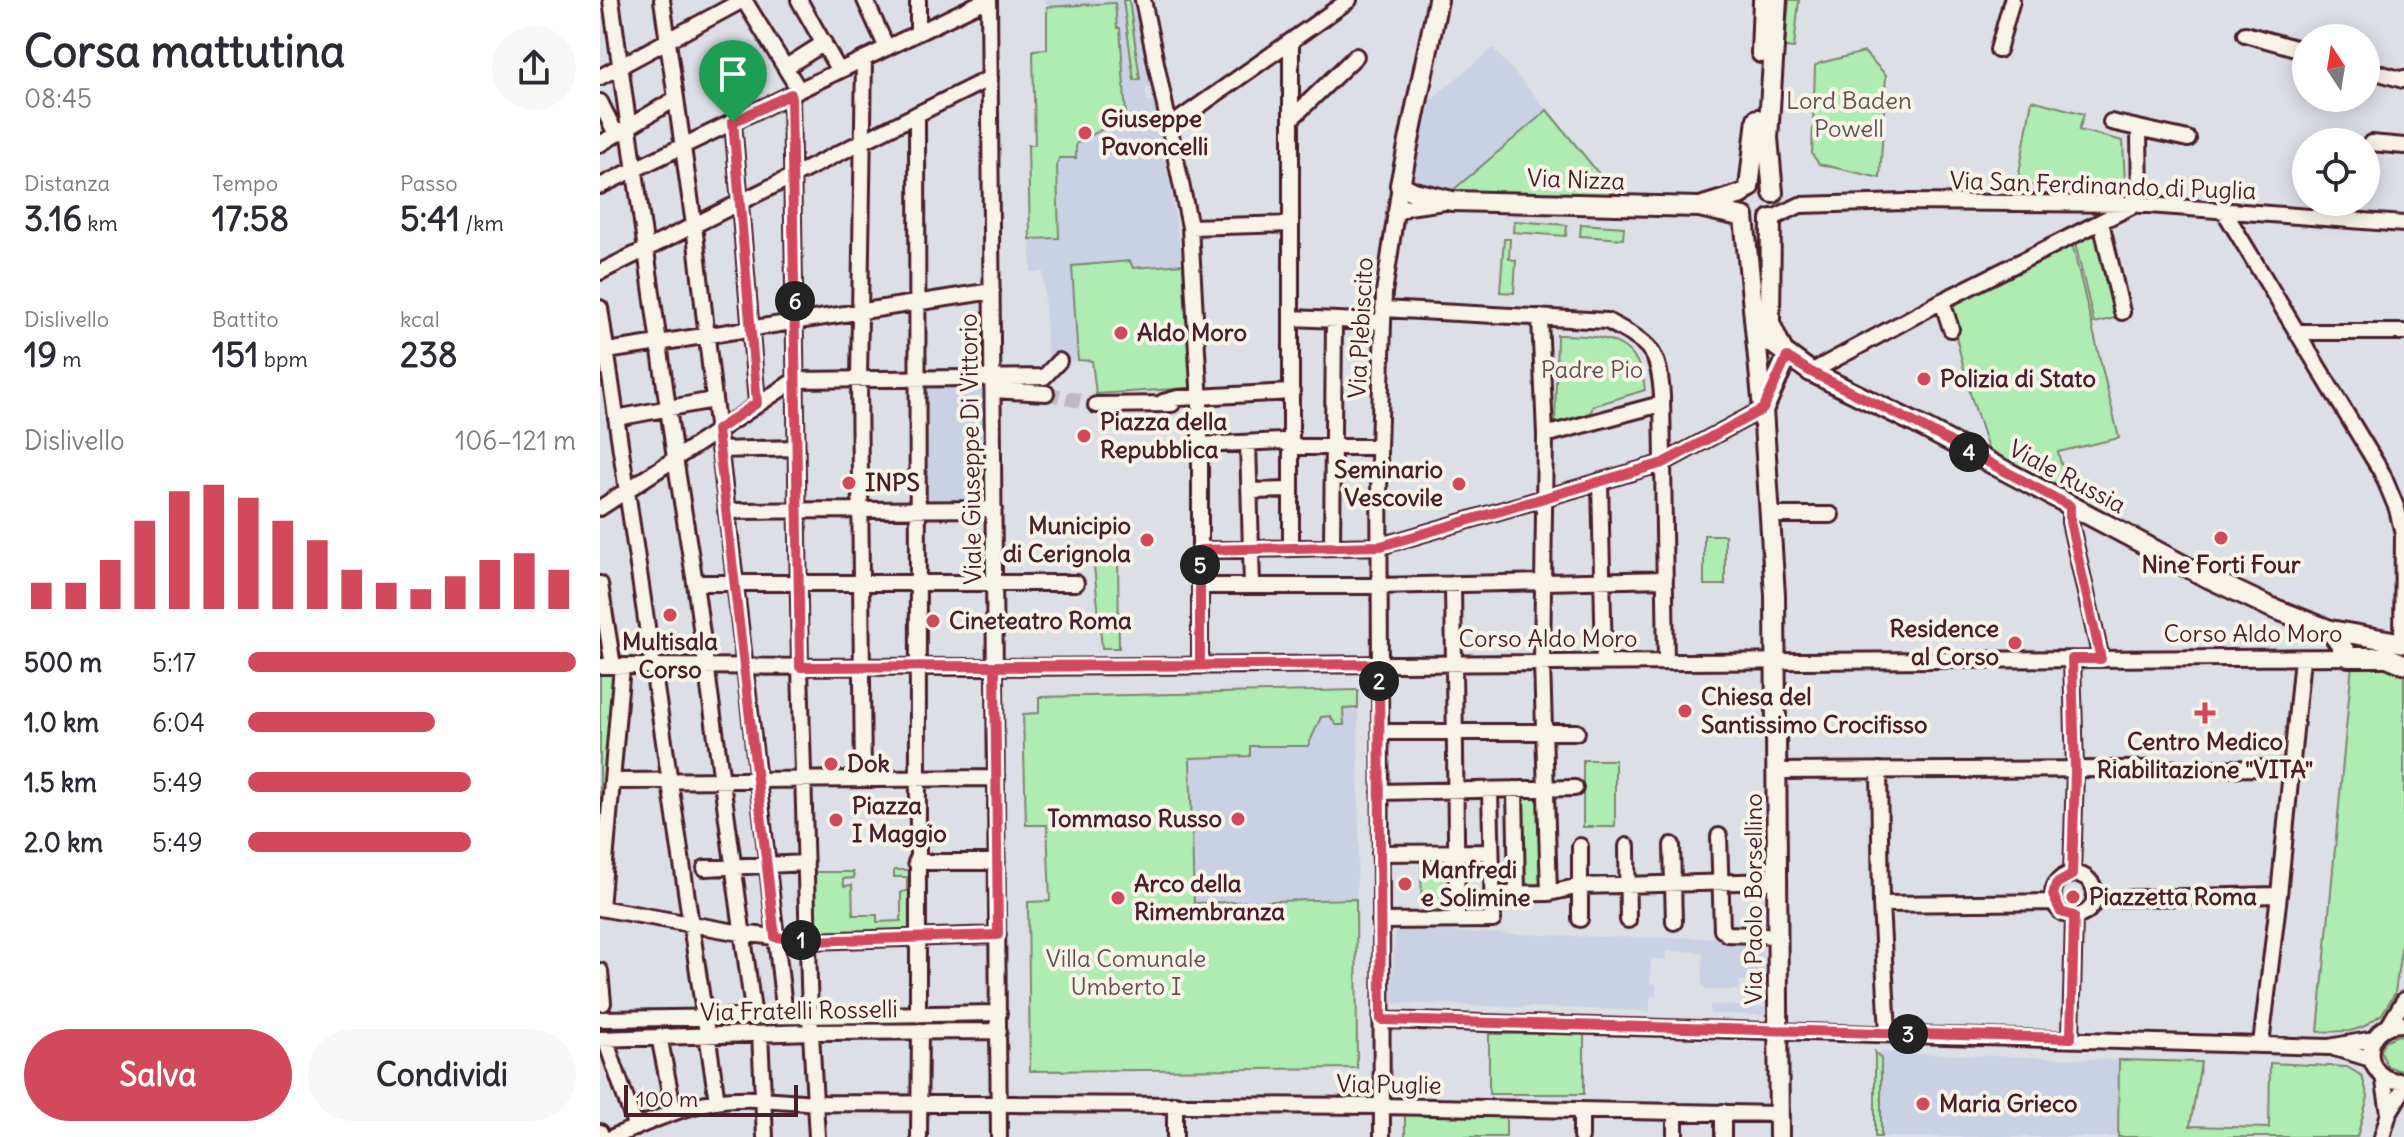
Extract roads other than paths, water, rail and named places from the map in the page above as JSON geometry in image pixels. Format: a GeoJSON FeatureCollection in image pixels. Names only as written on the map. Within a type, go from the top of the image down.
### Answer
{"type":"FeatureCollection","features":[{"type":"Feature","properties":{"kind":"main road","name":"Via Plebiscito"},"geometry":{"type":"LineString","coordinates":[[1400,185],[1438,0]]}},
{"type":"Feature","properties":{"kind":"main road"},"geometry":{"type":"LineString","coordinates":[[1763,0],[1756,137],[1739,206],[1748,221],[1760,224],[1771,219]]}},
{"type":"Feature","properties":{"kind":"main road"},"geometry":{"type":"LineString","coordinates":[[1763,409],[1787,357],[1770,323],[1771,219],[1777,209],[1768,138],[1777,0]]}},
{"type":"Feature","properties":{"kind":"main road","name":"Via Nizza"},"geometry":{"type":"LineString","coordinates":[[1400,185],[1414,192],[1452,201],[1699,207],[1744,217]]}},
{"type":"Feature","properties":{"kind":"main road"},"geometry":{"type":"LineString","coordinates":[[1745,191],[1764,186],[1773,193]]}},
{"type":"Feature","properties":{"kind":"main road","name":"Via Nizza"},"geometry":{"type":"LineString","coordinates":[[1699,207],[1745,191]]}},
{"type":"Feature","properties":{"kind":"main road","name":"Via Paolo Borsellino"},"geometry":{"type":"LineString","coordinates":[[1744,217],[1772,515],[1777,661],[1779,1137]]}},
{"type":"Feature","properties":{"kind":"main road","name":"Viale Russia"},"geometry":{"type":"LineString","coordinates":[[1757,332],[1811,372],[1915,423],[2202,575],[2270,607],[2330,630],[2403,643]]}},
{"type":"Feature","properties":{"kind":"main road"},"geometry":{"type":"LineString","coordinates":[[2330,630],[2349,657]]}},
{"type":"Feature","properties":{"kind":"main road","name":"Corso Aldo Moro"},"geometry":{"type":"LineString","coordinates":[[2349,657],[2387,657],[2404,664]]}},
{"type":"Feature","properties":{"kind":"street"},"geometry":{"type":"LineString","coordinates":[[600,4],[610,0],[620,67],[622,131],[634,170],[647,249],[754,1018]]}},
{"type":"Feature","properties":{"kind":"street"},"geometry":{"type":"LineString","coordinates":[[662,0],[694,225],[704,336],[746,666],[785,1016]]}},
{"type":"Feature","properties":{"kind":"street"},"geometry":{"type":"LineString","coordinates":[[600,77],[744,0],[786,67],[795,92],[793,176],[800,667],[810,1016],[817,1137]]}},
{"type":"Feature","properties":{"kind":"street"},"geometry":{"type":"LineString","coordinates":[[799,0],[839,71]]}},
{"type":"Feature","properties":{"kind":"street"},"geometry":{"type":"LineString","coordinates":[[865,0],[887,48]]}},
{"type":"Feature","properties":{"kind":"street"},"geometry":{"type":"LineString","coordinates":[[918,0],[918,33]]}},
{"type":"Feature","properties":{"kind":"street"},"geometry":{"type":"LineString","coordinates":[[600,186],[988,0]]}},
{"type":"Feature","properties":{"kind":"street","name":"Viale Giuseppe Di Vittorio"},"geometry":{"type":"LineString","coordinates":[[988,0],[999,1137]]}},
{"type":"Feature","properties":{"kind":"street"},"geometry":{"type":"LineString","coordinates":[[1143,0],[1190,227],[1200,401],[1200,665]]}},
{"type":"Feature","properties":{"kind":"street"},"geometry":{"type":"LineString","coordinates":[[1169,127],[1349,0]]}},
{"type":"Feature","properties":{"kind":"street"},"geometry":{"type":"LineString","coordinates":[[1998,50],[2012,0]]}},
{"type":"Feature","properties":{"kind":"street"},"geometry":{"type":"LineString","coordinates":[[2245,34],[2292,47]]}},
{"type":"Feature","properties":{"kind":"street"},"geometry":{"type":"LineString","coordinates":[[786,67],[824,43]]}},
{"type":"Feature","properties":{"kind":"street"},"geometry":{"type":"LineString","coordinates":[[1291,43],[1291,548]]}},
{"type":"Feature","properties":{"kind":"street"},"geometry":{"type":"LineString","coordinates":[[1291,119],[1356,56]]}},
{"type":"Feature","properties":{"kind":"street"},"geometry":{"type":"LineString","coordinates":[[863,779],[859,379],[864,59]]}},
{"type":"Feature","properties":{"kind":"street"},"geometry":{"type":"LineString","coordinates":[[2380,73],[2404,78]]}},
{"type":"Feature","properties":{"kind":"street"},"geometry":{"type":"LineString","coordinates":[[600,272],[990,78]]}},
{"type":"Feature","properties":{"kind":"street"},"geometry":{"type":"LineString","coordinates":[[600,144],[675,99]]}},
{"type":"Feature","properties":{"kind":"street"},"geometry":{"type":"LineString","coordinates":[[600,102],[622,131]]}},
{"type":"Feature","properties":{"kind":"street"},"geometry":{"type":"LineString","coordinates":[[917,114],[918,1015]]}},
{"type":"Feature","properties":{"kind":"street"},"geometry":{"type":"LineString","coordinates":[[733,122],[757,403]]}},
{"type":"Feature","properties":{"kind":"street"},"geometry":{"type":"LineString","coordinates":[[2111,122],[2188,139]]}},
{"type":"Feature","properties":{"kind":"street"},"geometry":{"type":"LineString","coordinates":[[1811,372],[1942,301],[2138,205],[2139,129]]}},
{"type":"Feature","properties":{"kind":"street"},"geometry":{"type":"LineString","coordinates":[[2380,144],[2404,146]]}},
{"type":"Feature","properties":{"kind":"street","name":"Via Plebiscito"},"geometry":{"type":"LineString","coordinates":[[1382,1137],[1379,447],[1383,315],[1400,185]]}},
{"type":"Feature","properties":{"kind":"street","name":"Via San Ferdinando di Puglia"},"geometry":{"type":"LineString","coordinates":[[1773,193],[1800,205]]}},
{"type":"Feature","properties":{"kind":"street","name":"Via Nizza"},"geometry":{"type":"LineString","coordinates":[[1395,214],[1408,207],[1452,201]]}},
{"type":"Feature","properties":{"kind":"street","name":"Via San Ferdinando di Puglia"},"geometry":{"type":"LineString","coordinates":[[1771,219],[1800,205],[1906,202],[2138,205],[2404,224]]}},
{"type":"Feature","properties":{"kind":"street"},"geometry":{"type":"LineString","coordinates":[[2224,211],[2382,473],[2397,509],[2404,534],[2403,643]]}},
{"type":"Feature","properties":{"kind":"street"},"geometry":{"type":"LineString","coordinates":[[2101,222],[2122,312]]}},
{"type":"Feature","properties":{"kind":"street"},"geometry":{"type":"LineString","coordinates":[[1190,227],[1291,224]]}},
{"type":"Feature","properties":{"kind":"street"},"geometry":{"type":"LineString","coordinates":[[607,351],[992,291]]}},
{"type":"Feature","properties":{"kind":"street"},"geometry":{"type":"LineString","coordinates":[[1942,301],[1951,329]]}},
{"type":"Feature","properties":{"kind":"street"},"geometry":{"type":"LineString","coordinates":[[600,308],[717,1101]]}},
{"type":"Feature","properties":{"kind":"street"},"geometry":{"type":"LineString","coordinates":[[1292,318],[1334,321],[1383,315],[1607,321],[1636,336],[1650,348],[1660,369],[1666,662]]}},
{"type":"Feature","properties":{"kind":"street"},"geometry":{"type":"LineString","coordinates":[[1540,317],[1545,435],[1542,663],[1549,893]]}},
{"type":"Feature","properties":{"kind":"street"},"geometry":{"type":"LineString","coordinates":[[1332,547],[1334,321]]}},
{"type":"Feature","properties":{"kind":"street"},"geometry":{"type":"LineString","coordinates":[[2297,332],[2404,332]]}},
{"type":"Feature","properties":{"kind":"street"},"geometry":{"type":"LineString","coordinates":[[993,389],[1044,377],[1059,361]]}},
{"type":"Feature","properties":{"kind":"street"},"geometry":{"type":"LineString","coordinates":[[600,508],[795,380],[919,379],[1021,393],[1046,393]]}},
{"type":"Feature","properties":{"kind":"street"},"geometry":{"type":"LineString","coordinates":[[1096,405],[1200,401],[1292,392]]}},
{"type":"Feature","properties":{"kind":"street"},"geometry":{"type":"LineString","coordinates":[[616,418],[713,400]]}},
{"type":"Feature","properties":{"kind":"street"},"geometry":{"type":"LineString","coordinates":[[1545,435],[1661,404]]}},
{"type":"Feature","properties":{"kind":"street"},"geometry":{"type":"LineString","coordinates":[[1200,550],[1381,546],[1663,463],[1763,409]]}},
{"type":"Feature","properties":{"kind":"street"},"geometry":{"type":"LineString","coordinates":[[1200,445],[1282,441],[1293,447],[1379,447]]}},
{"type":"Feature","properties":{"kind":"street"},"geometry":{"type":"LineString","coordinates":[[1248,443],[1252,586]]}},
{"type":"Feature","properties":{"kind":"street"},"geometry":{"type":"LineString","coordinates":[[719,450],[797,448]]}},
{"type":"Feature","properties":{"kind":"street"},"geometry":{"type":"LineString","coordinates":[[1600,481],[1604,663]]}},
{"type":"Feature","properties":{"kind":"street"},"geometry":{"type":"LineString","coordinates":[[1250,491],[1291,490]]}},
{"type":"Feature","properties":{"kind":"street"},"geometry":{"type":"LineString","coordinates":[[2070,506],[2070,522],[2101,659]]}},
{"type":"Feature","properties":{"kind":"street"},"geometry":{"type":"LineString","coordinates":[[726,511],[994,509]]}},
{"type":"Feature","properties":{"kind":"street"},"geometry":{"type":"LineString","coordinates":[[1772,515],[1831,515]]}},
{"type":"Feature","properties":{"kind":"street"},"geometry":{"type":"LineString","coordinates":[[1200,586],[1380,586],[1665,579]]}},
{"type":"Feature","properties":{"kind":"street"},"geometry":{"type":"LineString","coordinates":[[695,583],[1076,583]]}},
{"type":"Feature","properties":{"kind":"street"},"geometry":{"type":"LineString","coordinates":[[600,584],[611,666],[613,781],[600,908],[741,933],[809,941],[998,935]]}},
{"type":"Feature","properties":{"kind":"street"},"geometry":{"type":"LineString","coordinates":[[1453,584],[1457,920]]}},
{"type":"Feature","properties":{"kind":"street","name":"Corso Aldo Moro"},"geometry":{"type":"LineString","coordinates":[[611,666],[995,667],[2349,657]]}},
{"type":"Feature","properties":{"kind":"street"},"geometry":{"type":"LineString","coordinates":[[2261,1044],[2302,658]]}},
{"type":"Feature","properties":{"kind":"street"},"geometry":{"type":"LineString","coordinates":[[2072,659],[2075,770],[2072,875]]}},
{"type":"Feature","properties":{"kind":"street"},"geometry":{"type":"LineString","coordinates":[[1380,732],[1577,732]]}},
{"type":"Feature","properties":{"kind":"street"},"geometry":{"type":"LineString","coordinates":[[1777,771],[2291,768]]}},
{"type":"Feature","properties":{"kind":"street"},"geometry":{"type":"LineString","coordinates":[[1879,770],[1881,904],[1888,1033]]}},
{"type":"Feature","properties":{"kind":"street"},"geometry":{"type":"LineString","coordinates":[[613,781],[997,778]]}},
{"type":"Feature","properties":{"kind":"street"},"geometry":{"type":"LineString","coordinates":[[1380,792],[1575,788]]}},
{"type":"Feature","properties":{"kind":"street"},"geometry":{"type":"LineString","coordinates":[[1515,789],[1517,894]]}},
{"type":"Feature","properties":{"kind":"street"},"geometry":{"type":"LineString","coordinates":[[1380,921],[1493,920],[1490,790]]}},
{"type":"Feature","properties":{"kind":"street"},"geometry":{"type":"LineString","coordinates":[[1719,836],[1724,932],[1778,936]]}},
{"type":"Feature","properties":{"kind":"street"},"geometry":{"type":"LineString","coordinates":[[1672,845],[1674,922]]}},
{"type":"Feature","properties":{"kind":"street"},"geometry":{"type":"LineString","coordinates":[[1580,846],[1580,919]]}},
{"type":"Feature","properties":{"kind":"street"},"geometry":{"type":"LineString","coordinates":[[1627,846],[1628,920]]}},
{"type":"Feature","properties":{"kind":"street"},"geometry":{"type":"LineString","coordinates":[[1380,853],[1491,852]]}},
{"type":"Feature","properties":{"kind":"street"},"geometry":{"type":"LineString","coordinates":[[916,862],[997,862]]}},
{"type":"Feature","properties":{"kind":"street"},"geometry":{"type":"LineString","coordinates":[[705,868],[806,863]]}},
{"type":"Feature","properties":{"kind":"street"},"geometry":{"type":"LineString","coordinates":[[2072,875],[2089,881],[2094,899],[2087,911],[2074,916],[2061,912],[2053,895],[2056,884],[2072,875]]}},
{"type":"Feature","properties":{"kind":"street"},"geometry":{"type":"LineString","coordinates":[[1492,894],[1549,893],[1580,886],[1778,881]]}},
{"type":"Feature","properties":{"kind":"street"},"geometry":{"type":"LineString","coordinates":[[2094,899],[2279,895]]}},
{"type":"Feature","properties":{"kind":"street"},"geometry":{"type":"LineString","coordinates":[[1881,904],[2054,902]]}},
{"type":"Feature","properties":{"kind":"street"},"geometry":{"type":"LineString","coordinates":[[2071,1038],[2074,916]]}},
{"type":"Feature","properties":{"kind":"street"},"geometry":{"type":"LineString","coordinates":[[600,971],[603,1003]]}},
{"type":"Feature","properties":{"kind":"street"},"geometry":{"type":"LineString","coordinates":[[1381,1020],[2329,1047],[2374,1039],[2397,1025],[2404,1000]]}},
{"type":"Feature","properties":{"kind":"street","name":"Via Fratelli Rosselli"},"geometry":{"type":"LineString","coordinates":[[600,1019],[999,1013]]}},
{"type":"Feature","properties":{"kind":"street"},"geometry":{"type":"LineString","coordinates":[[919,1137],[920,1031]]}},
{"type":"Feature","properties":{"kind":"street","name":"Via Fratelli Rosselli"},"geometry":{"type":"LineString","coordinates":[[602,1039],[811,1032],[999,1031]]}},
{"type":"Feature","properties":{"kind":"street"},"geometry":{"type":"LineString","coordinates":[[760,1034],[765,1137]]}},
{"type":"Feature","properties":{"kind":"street"},"geometry":{"type":"LineString","coordinates":[[659,1036],[674,1112]]}},
{"type":"Feature","properties":{"kind":"street"},"geometry":{"type":"LineString","coordinates":[[602,1039],[636,1128]]}},
{"type":"Feature","properties":{"kind":"street"},"geometry":{"type":"LineString","coordinates":[[2371,1059],[2374,1039]]}},
{"type":"Feature","properties":{"kind":"street"},"geometry":{"type":"LineString","coordinates":[[2329,1047],[2371,1059],[2383,1076],[2389,1113]]}},
{"type":"Feature","properties":{"kind":"street"},"geometry":{"type":"LineString","coordinates":[[2383,1076],[2404,1081]]}},
{"type":"Feature","properties":{"kind":"street"},"geometry":{"type":"LineString","coordinates":[[2382,1137],[2389,1113],[2404,1088]]}},
{"type":"Feature","properties":{"kind":"street","name":"Via Puglie"},"geometry":{"type":"LineString","coordinates":[[613,1137],[674,1112],[717,1101],[763,1099],[817,1103],[1381,1106],[1779,1114]]}},
{"type":"Feature","properties":{"kind":"street"},"geometry":{"type":"LineString","coordinates":[[1175,1104],[1175,1137]]}},
{"type":"Feature","properties":{"kind":"street"},"geometry":{"type":"LineString","coordinates":[[1581,1110],[1581,1137]]}},
{"type":"Feature","properties":{"kind":"street"},"geometry":{"type":"LineString","coordinates":[[1675,1111],[1675,1137]]}},
{"type":"Feature","properties":{"kind":"street"},"geometry":{"type":"LineString","coordinates":[[1723,1112],[1723,1137]]}},
{"type":"Feature","properties":{"kind":"tunnel"},"geometry":{"type":"LineString","coordinates":[[1046,393],[1096,405]]}},
{"type":"Feature","properties":{"kind":"place","name":"Giuseppe Pavoncelli"},"geometry":{"type":"Point","coordinates":[1085,133]}},
{"type":"Feature","properties":{"kind":"place","name":"Aldo Moro"},"geometry":{"type":"Point","coordinates":[1121,333]}},
{"type":"Feature","properties":{"kind":"place","name":"Polizia di Stato"},"geometry":{"type":"Point","coordinates":[1924,379]}},
{"type":"Feature","properties":{"kind":"place","name":"Piazza della Repubblica"},"geometry":{"type":"Point","coordinates":[1084,436]}},
{"type":"Feature","properties":{"kind":"place","name":"INPS"},"geometry":{"type":"Point","coordinates":[849,483]}},
{"type":"Feature","properties":{"kind":"place","name":"Seminario Vescovile"},"geometry":{"type":"Point","coordinates":[1459,484]}},
{"type":"Feature","properties":{"kind":"place","name":"Nine Forti Four"},"geometry":{"type":"Point","coordinates":[2221,538]}},
{"type":"Feature","properties":{"kind":"place","name":"Municipio di Cerignola"},"geometry":{"type":"Point","coordinates":[1147,540]}},
{"type":"Feature","properties":{"kind":"place","name":"Multisala Corso"},"geometry":{"type":"Point","coordinates":[670,615]}},
{"type":"Feature","properties":{"kind":"place","name":"Cineteatro Roma"},"geometry":{"type":"Point","coordinates":[933,621]}},
{"type":"Feature","properties":{"kind":"place","name":"Residence al Corso"},"geometry":{"type":"Point","coordinates":[2015,643]}},
{"type":"Feature","properties":{"kind":"place","name":"Chiesa del Santissimo Crocifisso"},"geometry":{"type":"Point","coordinates":[1685,711]}},
{"type":"Feature","properties":{"kind":"place","name":"Centro Medico Riabilitazione \"VITA\""},"geometry":{"type":"Point","coordinates":[2205,713]}},
{"type":"Feature","properties":{"kind":"place","name":"Dok"},"geometry":{"type":"Point","coordinates":[831,764]}},
{"type":"Feature","properties":{"kind":"place","name":"Tommaso Russo"},"geometry":{"type":"Point","coordinates":[1238,819]}},
{"type":"Feature","properties":{"kind":"place","name":"Piazza I Maggio"},"geometry":{"type":"Point","coordinates":[836,820]}},
{"type":"Feature","properties":{"kind":"place","name":"Manfredi e Solimine"},"geometry":{"type":"Point","coordinates":[1405,884]}},
{"type":"Feature","properties":{"kind":"place","name":"Piazzetta Roma"},"geometry":{"type":"Point","coordinates":[2073,897]}},
{"type":"Feature","properties":{"kind":"place","name":"Arco della Rimembranza"},"geometry":{"type":"Point","coordinates":[1118,898]}},
{"type":"Feature","properties":{"kind":"place","name":"Maria Grieco"},"geometry":{"type":"Point","coordinates":[1923,1104]}},
{"type":"Feature","properties":{"kind":"park label","name":"Lord Baden Powell"},"geometry":{"type":"Point","coordinates":[1849,115]}},
{"type":"Feature","properties":{"kind":"park label","name":"Padre Pio"},"geometry":{"type":"Point","coordinates":[1592,370]}},
{"type":"Feature","properties":{"kind":"park label","name":"Villa Comunale Umberto I"},"geometry":{"type":"Point","coordinates":[1126,973]}}]}
